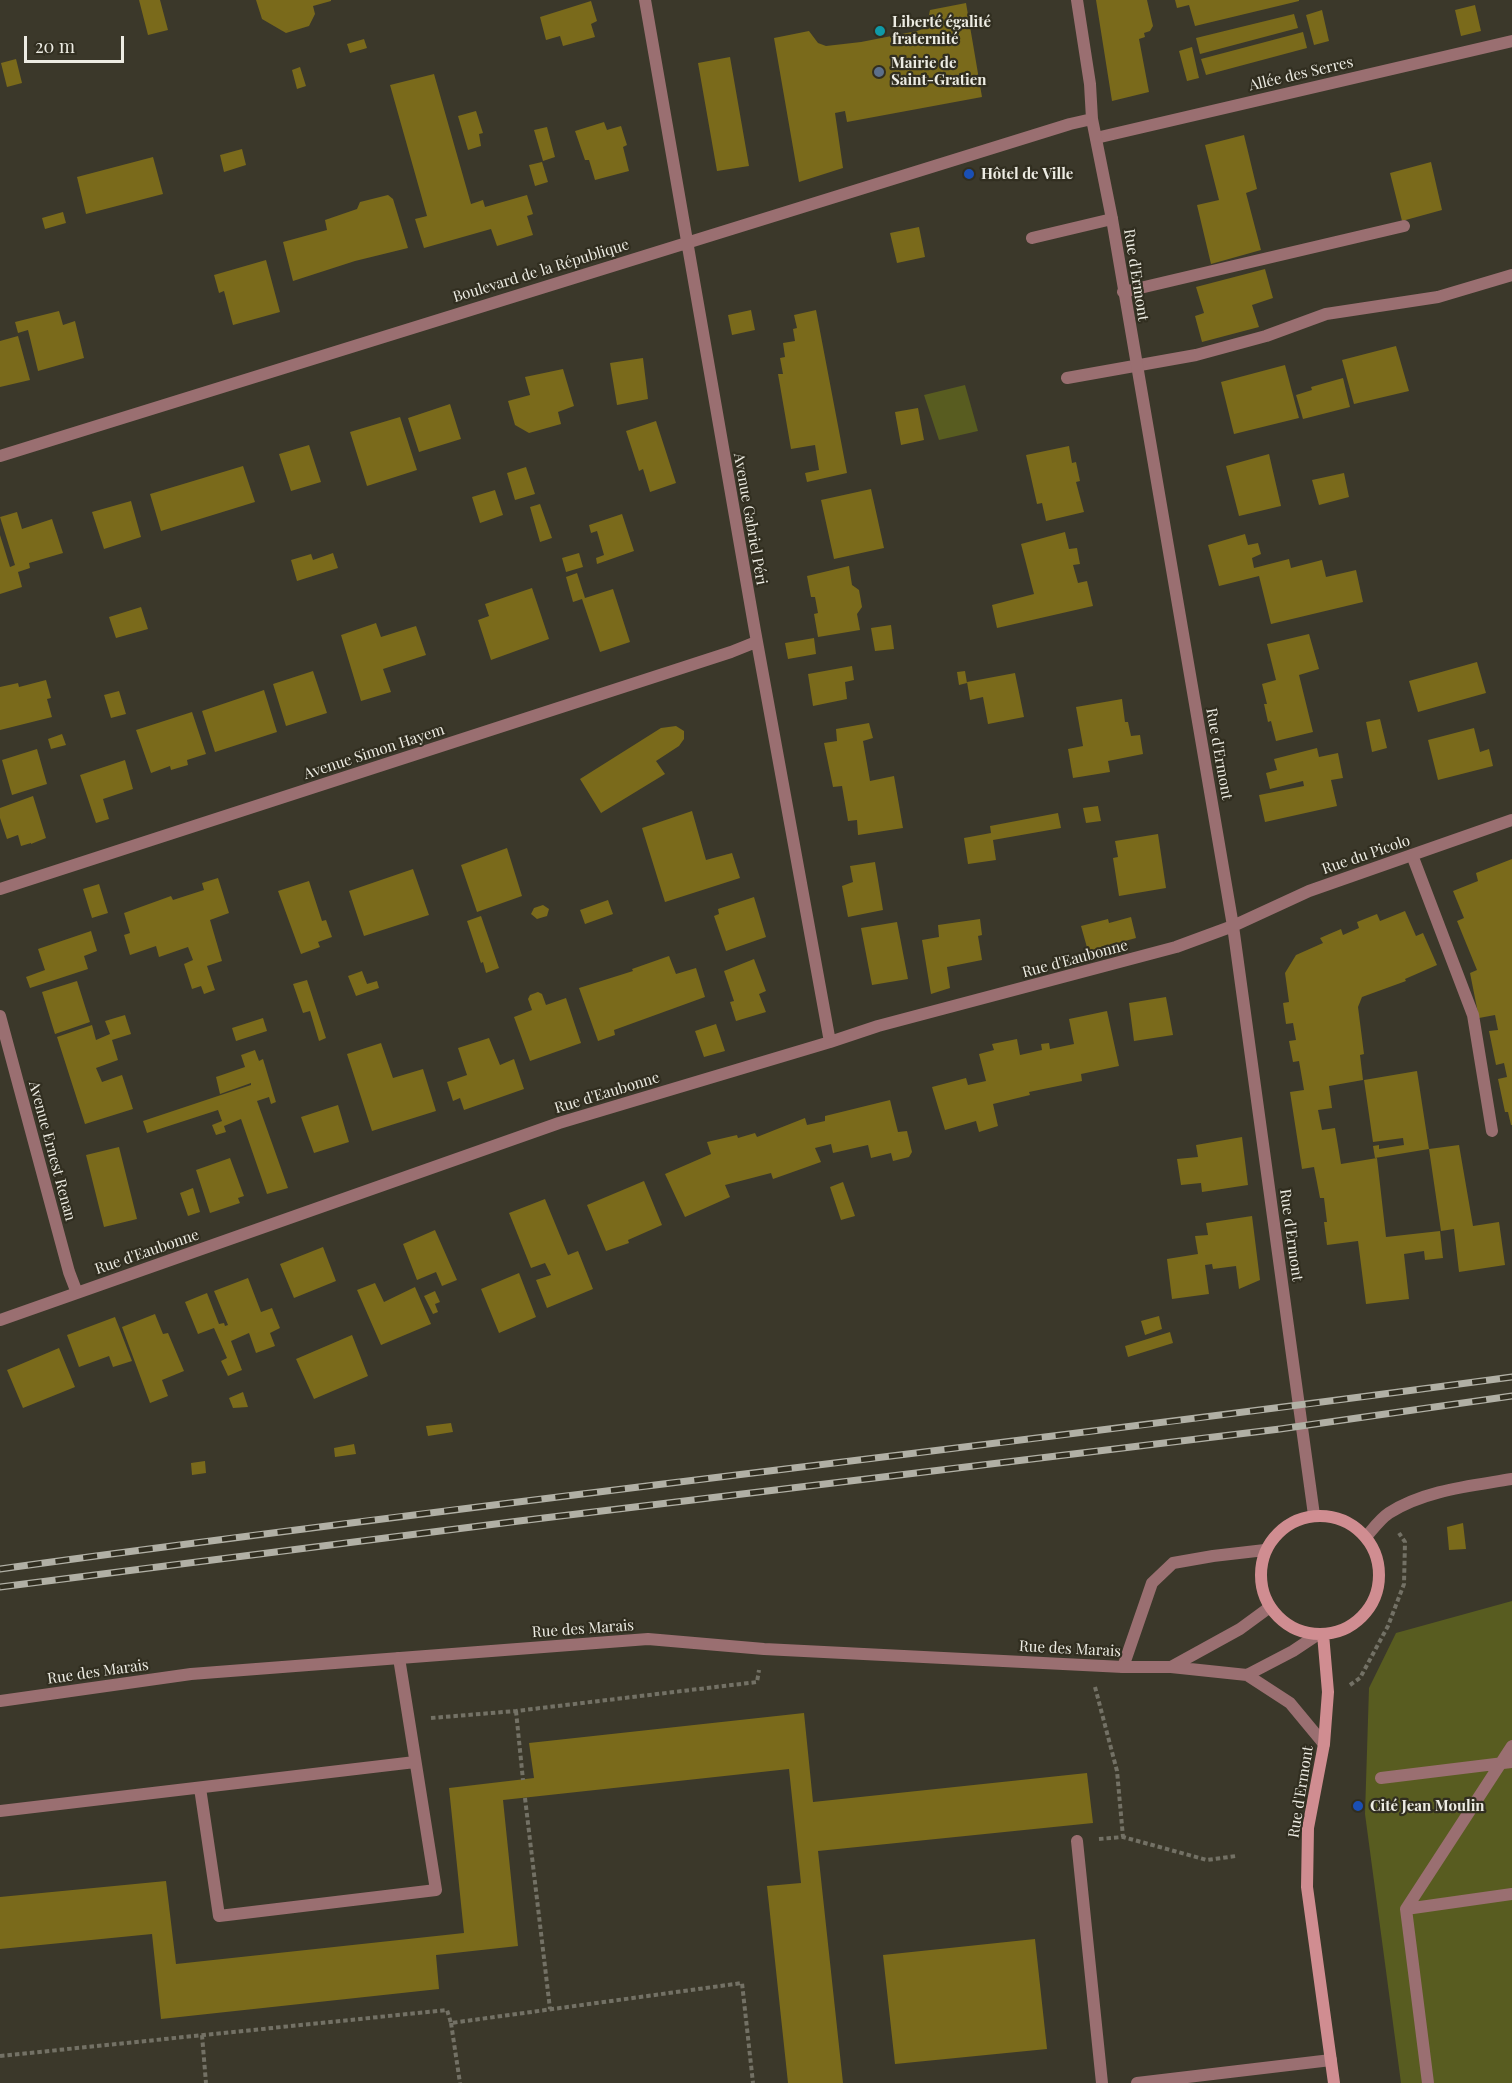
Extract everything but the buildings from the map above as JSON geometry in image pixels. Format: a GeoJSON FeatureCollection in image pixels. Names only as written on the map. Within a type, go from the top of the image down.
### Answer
{"type":"FeatureCollection","features":[{"type":"Feature","properties":{"kind":"street","name":"Avenue Gabriel Péri"},"geometry":{"type":"LineString","coordinates":[[645,0],[756,642],[830,1042]]}},
{"type":"Feature","properties":{"kind":"street","name":"Rue d'Ermont"},"geometry":{"type":"LineString","coordinates":[[1077,0],[1090,84],[1092,119],[1112,219],[1233,926],[1314,1515]]}},
{"type":"Feature","properties":{"kind":"street","name":"Allée des Serres"},"geometry":{"type":"LineString","coordinates":[[1096,138],[1512,41]]}},
{"type":"Feature","properties":{"kind":"street","name":"Boulevard de la République"},"geometry":{"type":"LineString","coordinates":[[0,456],[1059,127],[1092,119]]}},
{"type":"Feature","properties":{"kind":"street"},"geometry":{"type":"LineString","coordinates":[[1032,238],[1112,219]]}},
{"type":"Feature","properties":{"kind":"street"},"geometry":{"type":"LineString","coordinates":[[1123,292],[1404,226]]}},
{"type":"Feature","properties":{"kind":"street"},"geometry":{"type":"LineString","coordinates":[[1067,378],[1196,355],[1266,336],[1326,314],[1438,297],[1512,275]]}},
{"type":"Feature","properties":{"kind":"street","name":"Avenue Simon Hayem"},"geometry":{"type":"LineString","coordinates":[[0,889],[709,660],[756,642]]}},
{"type":"Feature","properties":{"kind":"street","name":"Rue du Picolo"},"geometry":{"type":"LineString","coordinates":[[1233,926],[1290,898],[1512,820]]}},
{"type":"Feature","properties":{"kind":"street"},"geometry":{"type":"LineString","coordinates":[[1413,855],[1473,1015],[1492,1131]]}},
{"type":"Feature","properties":{"kind":"street","name":"Rue d'Eaubonne"},"geometry":{"type":"LineString","coordinates":[[0,1320],[559,1123],[878,1026],[1176,947],[1233,926]]}},
{"type":"Feature","properties":{"kind":"street","name":"Avenue Ernest Renan"},"geometry":{"type":"LineString","coordinates":[[0,1016],[69,1272],[77,1293]]}},
{"type":"Feature","properties":{"kind":"street"},"geometry":{"type":"LineString","coordinates":[[1366,1537],[1387,1514],[1434,1494],[1512,1479]]}},
{"type":"Feature","properties":{"kind":"street"},"geometry":{"type":"LineString","coordinates":[[1246,1675],[1320,1635],[1341,1631],[1357,1622],[1370,1607],[1378,1590],[1380,1571],[1375,1553],[1366,1537],[1351,1524],[1334,1517],[1314,1515],[1299,1518],[1285,1526],[1274,1537],[1265,1550],[1260,1569],[1262,1589],[1270,1607],[1282,1621],[1298,1631],[1320,1635]]}},
{"type":"Feature","properties":{"kind":"street"},"geometry":{"type":"LineString","coordinates":[[1123,1667],[1152,1583],[1173,1563],[1265,1550]]}},
{"type":"Feature","properties":{"kind":"street","name":"Rue des Marais"},"geometry":{"type":"LineString","coordinates":[[1171,1667],[1240,1629],[1270,1607]]}},
{"type":"Feature","properties":{"kind":"street","name":"Rue d'Ermont"},"geometry":{"type":"LineString","coordinates":[[1320,1635],[1328,1692],[1324,1744],[1308,1828],[1307,1887],[1334,2083]]}},
{"type":"Feature","properties":{"kind":"street","name":"Rue des Marais"},"geometry":{"type":"LineString","coordinates":[[0,1701],[191,1674],[648,1640],[1123,1667],[1171,1667],[1246,1675],[1290,1703],[1324,1744]]}},
{"type":"Feature","properties":{"kind":"street"},"geometry":{"type":"LineString","coordinates":[[200,1788],[219,1916],[436,1890],[399,1658]]}},
{"type":"Feature","properties":{"kind":"street"},"geometry":{"type":"LineString","coordinates":[[1428,2083],[1407,1909],[1506,1762],[1512,1746]]}},
{"type":"Feature","properties":{"kind":"street"},"geometry":{"type":"LineString","coordinates":[[0,1812],[416,1762]]}},
{"type":"Feature","properties":{"kind":"street"},"geometry":{"type":"LineString","coordinates":[[1381,1778],[1506,1762]]}},
{"type":"Feature","properties":{"kind":"street"},"geometry":{"type":"LineString","coordinates":[[1077,1841],[1102,2083]]}},
{"type":"Feature","properties":{"kind":"street"},"geometry":{"type":"LineString","coordinates":[[1407,1909],[1512,1894]]}},
{"type":"Feature","properties":{"kind":"street"},"geometry":{"type":"LineString","coordinates":[[1137,2083],[1331,2060]]}},
{"type":"Feature","properties":{"kind":"path"},"geometry":{"type":"LineString","coordinates":[[1328,1692],[1349,1686],[1360,1678],[1388,1626],[1404,1584],[1405,1542],[1387,1514]]}},
{"type":"Feature","properties":{"kind":"path"},"geometry":{"type":"LineString","coordinates":[[409,1720],[516,1711],[757,1682],[764,1648]]}},
{"type":"Feature","properties":{"kind":"path"},"geometry":{"type":"LineString","coordinates":[[1090,1665],[1117,1771],[1123,1837]]}},
{"type":"Feature","properties":{"kind":"path"},"geometry":{"type":"LineString","coordinates":[[516,1711],[523,1780]]}},
{"type":"Feature","properties":{"kind":"path"},"geometry":{"type":"LineString","coordinates":[[525,1798],[550,2009]]}},
{"type":"Feature","properties":{"kind":"path"},"geometry":{"type":"LineString","coordinates":[[1077,1841],[1123,1837],[1207,1860],[1236,1856]]}},
{"type":"Feature","properties":{"kind":"path"},"geometry":{"type":"LineString","coordinates":[[451,2023],[742,1983],[753,2083]]}},
{"type":"Feature","properties":{"kind":"path"},"geometry":{"type":"LineString","coordinates":[[0,2056],[447,2010],[460,2083]]}},
{"type":"Feature","properties":{"kind":"path"},"geometry":{"type":"LineString","coordinates":[[202,2035],[206,2083]]}},
{"type":"Feature","properties":{"kind":"green space"},"geometry":{"type":"Polygon","coordinates":[[[965,385],[978,431],[939,440],[924,395],[965,385]]]}},
{"type":"Feature","properties":{"kind":"green space"},"geometry":{"type":"Polygon","coordinates":[[[1512,1601],[1512,2083],[1401,2083],[1365,1814],[1369,1688],[1396,1633],[1512,1601]]]}},
{"type":"Feature","properties":{"kind":"railway"},"geometry":{"type":"LineString","coordinates":[[0,1569],[378,1519],[1512,1377]]}},
{"type":"Feature","properties":{"kind":"railway"},"geometry":{"type":"LineString","coordinates":[[0,1587],[519,1521],[1280,1429],[1512,1396]]}},
{"type":"Feature","properties":{"kind":"place","name":"Liberté égalité fraternité"},"geometry":{"type":"Point","coordinates":[880,31]}},
{"type":"Feature","properties":{"kind":"place","name":"Mairie de Saint-Gratien"},"geometry":{"type":"Point","coordinates":[879,72]}},
{"type":"Feature","properties":{"kind":"place","name":"Hôtel de Ville"},"geometry":{"type":"Point","coordinates":[969,174]}},
{"type":"Feature","properties":{"kind":"place","name":"Cité Jean Moulin"},"geometry":{"type":"Point","coordinates":[1358,1806]}}]}
